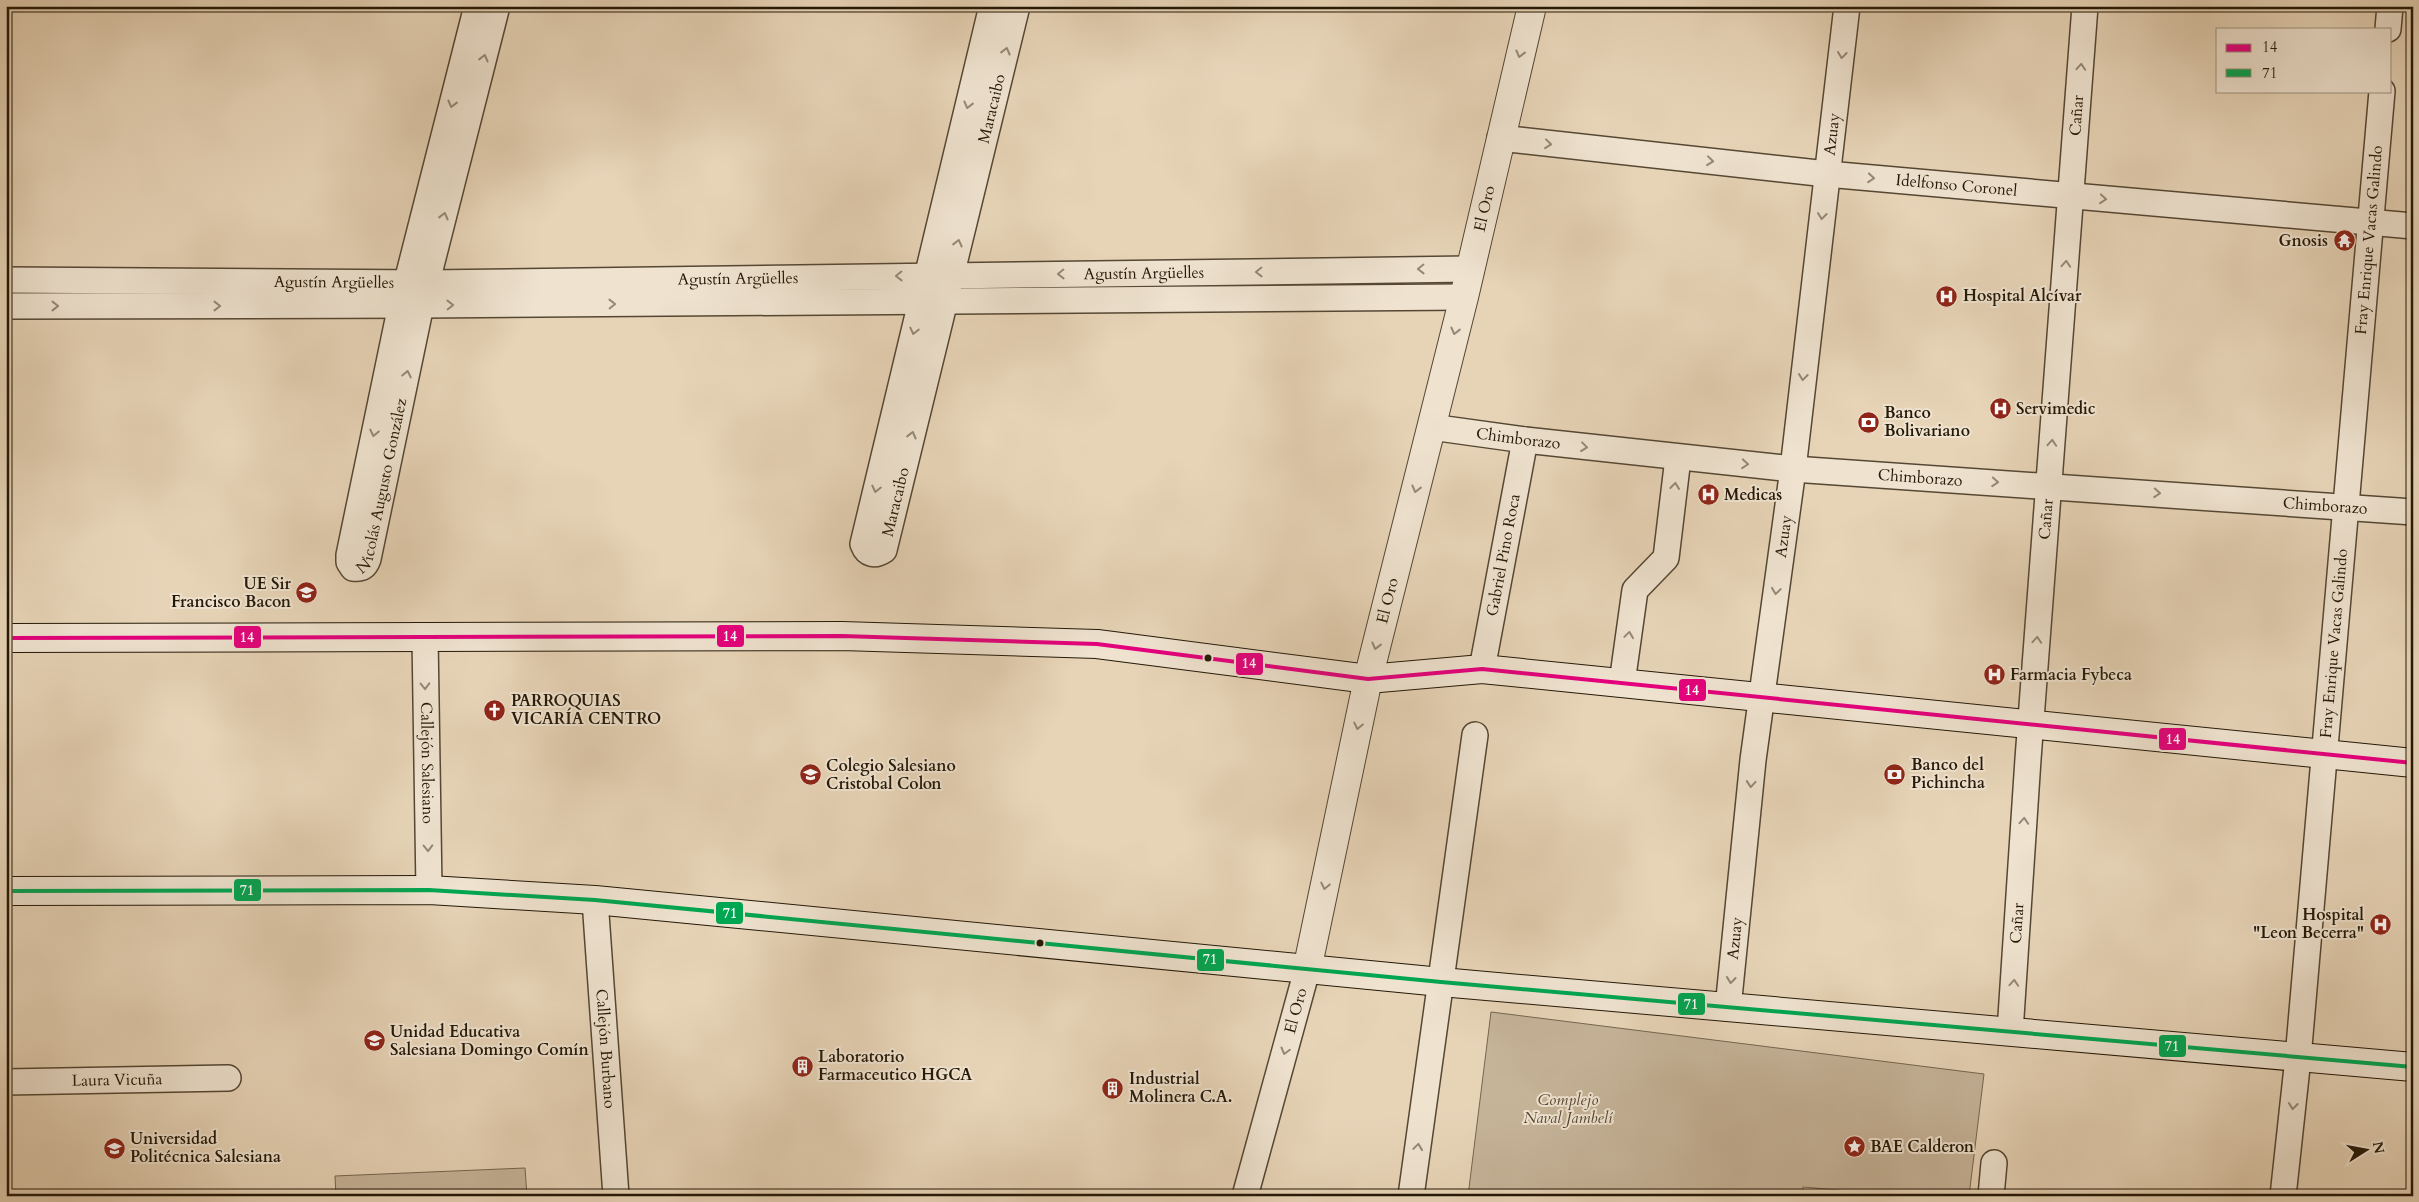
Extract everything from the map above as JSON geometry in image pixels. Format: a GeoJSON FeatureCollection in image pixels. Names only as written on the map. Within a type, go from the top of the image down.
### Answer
{"type":"FeatureCollection","features":[{"type":"Feature","properties":{"kind":"main road","name":"El Oro"},"geometry":{"type":"LineString","coordinates":[[1307,970],[1368,679],[1464,297],[1532,6]]}},
{"type":"Feature","properties":{"kind":"main road"},"geometry":{"type":"LineString","coordinates":[[6,638],[842,636],[1097,644],[1368,679],[1482,669],[2413,763]]}},
{"type":"Feature","properties":{"kind":"main road"},"geometry":{"type":"LineString","coordinates":[[6,891],[429,890],[595,900],[1030,941],[1307,970],[2413,1067]]}},
{"type":"Feature","properties":{"kind":"street","name":"Nicolás Augusto González"},"geometry":{"type":"LineString","coordinates":[[477,6],[414,294],[349,555],[349,562],[354,568],[366,565],[368,559],[414,294],[497,6]]}},
{"type":"Feature","properties":{"kind":"street","name":"Maracaibo"},"geometry":{"type":"LineString","coordinates":[[933,301],[863,544],[866,551],[872,554],[879,554],[884,550],[992,6]]}},
{"type":"Feature","properties":{"kind":"street","name":"Maracaibo"},"geometry":{"type":"LineString","coordinates":[[938,276],[1017,6]]}},
{"type":"Feature","properties":{"kind":"street","name":"Azuay"},"geometry":{"type":"LineString","coordinates":[[1728,1008],[1753,760],[1792,469],[1847,6]]}},
{"type":"Feature","properties":{"kind":"street","name":"Cañar"},"geometry":{"type":"LineString","coordinates":[[2010,1032],[2031,723],[2085,6]]}},
{"type":"Feature","properties":{"kind":"street"},"geometry":{"type":"LineString","coordinates":[[2388,28],[2390,6]]}},
{"type":"Feature","properties":{"kind":"street","name":"Fray Enrique Vacas Galindo"},"geometry":{"type":"LineString","coordinates":[[2283,1196],[2298,1058],[2382,92]]}},
{"type":"Feature","properties":{"kind":"street","name":"Idelfonso Coronel"},"geometry":{"type":"LineString","coordinates":[[1500,138],[1827,174],[2413,226]]}},
{"type":"Feature","properties":{"kind":"street","name":"Agustín Argüelles"},"geometry":{"type":"LineString","coordinates":[[6,306],[147,306],[414,294],[684,291],[938,276],[1470,269]]}},
{"type":"Feature","properties":{"kind":"street"},"geometry":{"type":"LineString","coordinates":[[1214,272],[1214,299]]}},
{"type":"Feature","properties":{"kind":"street","name":"Agustín Argüelles"},"geometry":{"type":"LineString","coordinates":[[6,280],[146,281],[414,294]]}},
{"type":"Feature","properties":{"kind":"street"},"geometry":{"type":"LineString","coordinates":[[146,281],[147,306]]}},
{"type":"Feature","properties":{"kind":"street","name":"Agustín Argüelles"},"geometry":{"type":"LineString","coordinates":[[684,291],[933,301],[1464,297]]}},
{"type":"Feature","properties":{"kind":"street","name":"Chimborazo"},"geometry":{"type":"LineString","coordinates":[[1431,427],[1678,458],[1792,469],[2049,485],[2413,512]]}},
{"type":"Feature","properties":{"kind":"street","name":"Gabriel Pino Roca"},"geometry":{"type":"LineString","coordinates":[[1482,669],[1525,440]]}},
{"type":"Feature","properties":{"kind":"street"},"geometry":{"type":"LineString","coordinates":[[1622,683],[1635,590],[1666,558],[1678,458]]}},
{"type":"Feature","properties":{"kind":"street","name":"Callejón Salesiano"},"geometry":{"type":"LineString","coordinates":[[424,637],[429,890]]}},
{"type":"Feature","properties":{"kind":"street"},"geometry":{"type":"LineString","coordinates":[[1411,1196],[1475,735]]}},
{"type":"Feature","properties":{"kind":"street","name":"Callejón Burbano"},"geometry":{"type":"LineString","coordinates":[[595,900],[616,1196]]}},
{"type":"Feature","properties":{"kind":"street","name":"El Oro"},"geometry":{"type":"LineString","coordinates":[[1245,1196],[1307,970]]}},
{"type":"Feature","properties":{"kind":"street","name":"Laura Vicuña"},"geometry":{"type":"LineString","coordinates":[[6,1082],[228,1078]]}},
{"type":"Feature","properties":{"kind":"street"},"geometry":{"type":"LineString","coordinates":[[1991,1196],[1994,1163]]}},
{"type":"Feature","properties":{"kind":"green space","name":"Complejo Naval Jambelí"},"geometry":{"type":"Polygon","coordinates":[[[1491,1012],[1984,1074],[1969,1196],[1910,1196],[1803,1187],[1802,1196],[1468,1196],[1491,1012]]]}},
{"type":"Feature","properties":{"kind":"green space"},"geometry":{"type":"Polygon","coordinates":[[[525,1168],[527,1196],[336,1196],[335,1176],[525,1168]]]}},
{"type":"Feature","properties":{"kind":"transit line","name":"14"},"geometry":{"type":"LineString","coordinates":[[6,638],[842,636],[1097,644],[1368,679],[1482,669],[2413,763]]}},
{"type":"Feature","properties":{"kind":"transit line","name":"71"},"geometry":{"type":"LineString","coordinates":[[6,891],[429,890],[595,900],[1441,982],[2413,1067]]}},
{"type":"Feature","properties":{"kind":"place","name":"Gnosis"},"geometry":{"type":"Point","coordinates":[2344,241]}},
{"type":"Feature","properties":{"kind":"place","name":"Hospital Alcívar"},"geometry":{"type":"Point","coordinates":[1947,296]}},
{"type":"Feature","properties":{"kind":"place","name":"Servimedic"},"geometry":{"type":"Point","coordinates":[2000,409]}},
{"type":"Feature","properties":{"kind":"place","name":"Banco Bolivariano"},"geometry":{"type":"Point","coordinates":[1868,422]}},
{"type":"Feature","properties":{"kind":"place","name":"Medicas"},"geometry":{"type":"Point","coordinates":[1708,495]}},
{"type":"Feature","properties":{"kind":"place","name":"UE Sir Francisco Bacon"},"geometry":{"type":"Point","coordinates":[307,593]}},
{"type":"Feature","properties":{"kind":"place","name":"Farmacia Fybeca"},"geometry":{"type":"Point","coordinates":[1994,675]}},
{"type":"Feature","properties":{"kind":"place","name":"PARROQUIAS VICARÍA CENTRO"},"geometry":{"type":"Point","coordinates":[495,710]}},
{"type":"Feature","properties":{"kind":"place","name":"Banco del Pichincha"},"geometry":{"type":"Point","coordinates":[1895,774]}},
{"type":"Feature","properties":{"kind":"place","name":"Colegio Salesiano Cristobal Colon"},"geometry":{"type":"Point","coordinates":[810,775]}},
{"type":"Feature","properties":{"kind":"place","name":"Hospital \"Leon Becerra\""},"geometry":{"type":"Point","coordinates":[2380,924]}},
{"type":"Feature","properties":{"kind":"place","name":"Unidad Educativa Salesiana Domingo Comín"},"geometry":{"type":"Point","coordinates":[374,1041]}},
{"type":"Feature","properties":{"kind":"place","name":"Laboratorio Farmaceutico HGCA"},"geometry":{"type":"Point","coordinates":[802,1066]}},
{"type":"Feature","properties":{"kind":"place","name":"Industrial Molinera C.A."},"geometry":{"type":"Point","coordinates":[1113,1088]}},
{"type":"Feature","properties":{"kind":"place","name":"BAE Calderon"},"geometry":{"type":"Point","coordinates":[1854,1147]}},
{"type":"Feature","properties":{"kind":"place","name":"Universidad Politécnica Salesiana"},"geometry":{"type":"Point","coordinates":[114,1148]}}]}
